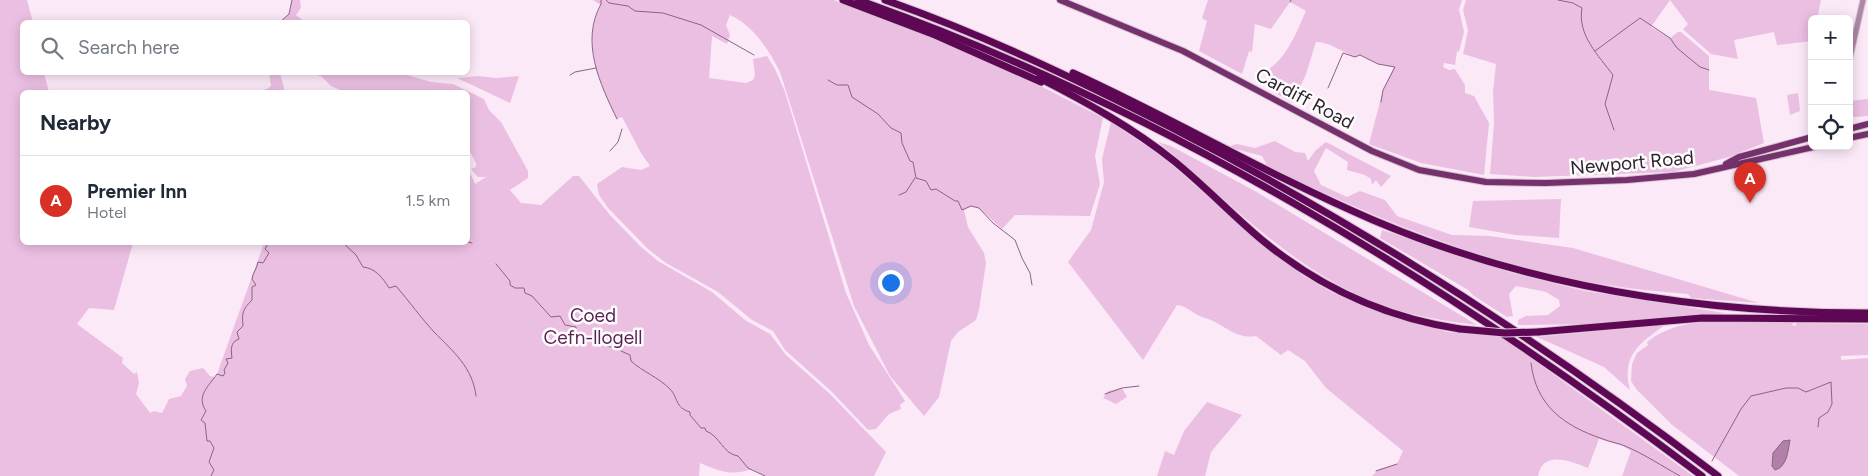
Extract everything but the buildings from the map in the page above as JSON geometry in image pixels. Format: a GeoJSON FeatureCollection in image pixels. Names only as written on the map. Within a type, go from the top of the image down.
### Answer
{"type":"FeatureCollection","features":[{"type":"Feature","properties":{"kind":"highway"},"geometry":{"type":"LineString","coordinates":[[842,0],[906,23],[1001,63],[1127,128]]}},
{"type":"Feature","properties":{"kind":"highway"},"geometry":{"type":"LineString","coordinates":[[858,0],[995,53],[1098,101],[1220,164],[1423,280],[1588,393],[1702,476]]}},
{"type":"Feature","properties":{"kind":"highway"},"geometry":{"type":"LineString","coordinates":[[885,0],[1030,55],[1082,78],[1338,204]]}},
{"type":"Feature","properties":{"kind":"highway"},"geometry":{"type":"LineString","coordinates":[[998,44],[1090,87],[1203,144],[1318,208],[1427,273],[1498,318],[1626,407],[1718,476]]}},
{"type":"Feature","properties":{"kind":"highway"},"geometry":{"type":"LineString","coordinates":[[995,53],[1099,110],[1127,128],[1175,162],[1262,240],[1309,274],[1346,294],[1382,310],[1424,322],[1460,329],[1505,333],[1538,332],[1702,318],[1868,319]]}},
{"type":"Feature","properties":{"kind":"highway"},"geometry":{"type":"LineString","coordinates":[[1203,144],[1338,204],[1456,252],[1521,272],[1640,297],[1711,306],[1868,313]]}},
{"type":"Feature","properties":{"kind":"main road","name":"Cardiff Road"},"geometry":{"type":"LineString","coordinates":[[1060,0],[1183,51],[1365,147],[1419,170],[1486,182],[1546,183]]}},
{"type":"Feature","properties":{"kind":"main road"},"geometry":{"type":"LineString","coordinates":[[1853,128],[1868,124]]}},
{"type":"Feature","properties":{"kind":"main road"},"geometry":{"type":"LineString","coordinates":[[1853,138],[1868,134]]}},
{"type":"Feature","properties":{"kind":"main road","name":"Newport Road"},"geometry":{"type":"LineString","coordinates":[[1720,167],[1739,157],[1808,138]]}},
{"type":"Feature","properties":{"kind":"main road","name":"Newport Road"},"geometry":{"type":"LineString","coordinates":[[1546,183],[1694,174],[1808,148]]}},
{"type":"Feature","properties":{"kind":"street"},"geometry":{"type":"LineString","coordinates":[[1849,60],[1863,0]]}},
{"type":"Feature","properties":{"kind":"green space","name":"Coed Cefn-llogell"},"geometry":{"type":"Polygon","coordinates":[[[0,0],[27,0],[32,20],[20,20],[20,75],[45,75],[48,90],[20,90],[20,245],[132,245],[114,310],[89,308],[77,324],[123,358],[122,363],[134,374],[137,372],[139,383],[136,394],[150,413],[154,411],[162,413],[169,399],[181,396],[187,386],[185,379],[190,371],[203,368],[210,376],[215,377],[263,245],[470,245],[470,173],[475,184],[486,177],[478,177],[471,169],[476,167],[476,163],[470,152],[470,92],[484,99],[489,110],[501,122],[528,171],[528,178],[510,190],[521,203],[541,205],[573,176],[579,176],[610,215],[640,246],[658,261],[712,292],[745,320],[770,334],[786,355],[830,394],[886,452],[874,476],[765,476],[752,469],[732,473],[714,469],[700,463],[699,476],[0,476],[0,0]]]}},
{"type":"Feature","properties":{"kind":"green space"},"geometry":{"type":"Polygon","coordinates":[[[292,0],[300,0],[301,8],[296,15],[302,20],[282,20],[289,14],[292,0]]]}},
{"type":"Feature","properties":{"kind":"green space"},"geometry":{"type":"Polygon","coordinates":[[[593,0],[834,0],[930,36],[1029,80],[1103,118],[1095,156],[1100,184],[1090,216],[1015,215],[1002,229],[979,208],[971,206],[964,210],[968,227],[984,253],[986,263],[979,310],[976,320],[958,332],[951,341],[939,397],[924,416],[890,376],[854,306],[780,72],[760,39],[746,25],[730,15],[726,25],[730,35],[727,44],[712,36],[709,78],[746,83],[753,80],[755,75],[753,59],[767,56],[775,69],[785,92],[846,293],[869,345],[905,401],[900,405],[901,409],[889,414],[876,429],[868,430],[832,392],[785,350],[773,331],[752,320],[718,292],[666,263],[648,249],[608,208],[599,195],[597,184],[622,167],[641,170],[650,166],[622,117],[617,119],[599,77],[595,63],[593,34],[595,19],[601,5],[593,0]]]}},
{"type":"Feature","properties":{"kind":"green space"},"geometry":{"type":"Polygon","coordinates":[[[1208,0],[1462,0],[1459,9],[1464,32],[1459,52],[1457,51],[1455,65],[1444,63],[1443,67],[1449,70],[1455,69],[1465,85],[1465,93],[1474,96],[1489,123],[1484,175],[1421,163],[1369,144],[1383,90],[1394,67],[1378,64],[1360,55],[1355,57],[1331,45],[1316,42],[1306,74],[1293,103],[1268,89],[1269,69],[1276,64],[1287,50],[1306,11],[1290,2],[1271,29],[1255,24],[1252,52],[1249,51],[1242,74],[1199,51],[1207,21],[1202,18],[1208,0]]]}},
{"type":"Feature","properties":{"kind":"green space"},"geometry":{"type":"Polygon","coordinates":[[[1466,0],[1670,0],[1651,27],[1670,38],[1681,32],[1709,56],[1709,90],[1756,98],[1764,143],[1729,157],[1673,172],[1534,177],[1490,174],[1494,123],[1493,91],[1496,64],[1463,54],[1468,30],[1463,10],[1466,0]]]}},
{"type":"Feature","properties":{"kind":"green space"},"geometry":{"type":"Polygon","coordinates":[[[1670,0],[1821,0],[1818,15],[1808,15],[1808,41],[1777,45],[1774,32],[1734,40],[1738,59],[1711,54],[1683,29],[1688,24],[1670,0]]]}},
{"type":"Feature","properties":{"kind":"green space"},"geometry":{"type":"Polygon","coordinates":[[[269,75],[281,75],[284,90],[266,90],[271,86],[269,75]]]}},
{"type":"Feature","properties":{"kind":"green space"},"geometry":{"type":"Polygon","coordinates":[[[407,75],[431,82],[453,84],[465,90],[340,90],[331,86],[321,76],[318,76],[407,75]]]}},
{"type":"Feature","properties":{"kind":"green space"},"geometry":{"type":"Polygon","coordinates":[[[479,76],[496,78],[519,76],[510,103],[457,78],[479,76]]]}},
{"type":"Feature","properties":{"kind":"green space"},"geometry":{"type":"Polygon","coordinates":[[[1798,93],[1800,111],[1790,115],[1787,95],[1798,93]]]}},
{"type":"Feature","properties":{"kind":"green space"},"geometry":{"type":"Polygon","coordinates":[[[1868,99],[1868,116],[1853,116],[1853,101],[1868,99]]]}},
{"type":"Feature","properties":{"kind":"green space"},"geometry":{"type":"Polygon","coordinates":[[[1111,122],[1164,158],[1255,238],[1304,276],[1333,293],[1389,316],[1447,332],[1502,337],[1693,476],[1622,476],[1631,451],[1623,446],[1599,439],[1588,468],[1566,461],[1552,460],[1541,468],[1538,476],[1372,476],[1379,469],[1397,464],[1403,451],[1326,388],[1305,361],[1288,350],[1281,355],[1256,336],[1239,335],[1177,305],[1143,360],[1068,262],[1091,230],[1104,182],[1102,159],[1111,122]]]}},
{"type":"Feature","properties":{"kind":"green space"},"geometry":{"type":"Polygon","coordinates":[[[1275,141],[1295,152],[1305,153],[1308,161],[1315,151],[1326,142],[1391,176],[1381,187],[1376,180],[1372,185],[1371,179],[1365,175],[1347,170],[1348,162],[1326,148],[1314,171],[1321,185],[1347,197],[1360,191],[1385,200],[1397,216],[1452,235],[1490,236],[1573,248],[1759,303],[1691,298],[1688,294],[1605,285],[1543,272],[1490,257],[1393,223],[1268,167],[1262,156],[1227,147],[1237,144],[1255,148],[1275,141]]]}},
{"type":"Feature","properties":{"kind":"green space"},"geometry":{"type":"Polygon","coordinates":[[[1158,142],[1171,146],[1255,191],[1477,325],[1432,318],[1388,307],[1355,293],[1323,276],[1265,235],[1158,142]]]}},
{"type":"Feature","properties":{"kind":"green space"},"geometry":{"type":"Polygon","coordinates":[[[1561,199],[1559,238],[1515,235],[1469,227],[1473,201],[1561,199]]]}},
{"type":"Feature","properties":{"kind":"green space"},"geometry":{"type":"Polygon","coordinates":[[[1382,230],[1512,273],[1585,291],[1725,313],[1593,324],[1518,325],[1518,320],[1526,316],[1548,315],[1560,306],[1559,300],[1546,292],[1516,286],[1509,294],[1513,316],[1507,317],[1474,296],[1468,290],[1380,238],[1382,230]]]}},
{"type":"Feature","properties":{"kind":"green space"},"geometry":{"type":"Polygon","coordinates":[[[1715,321],[1793,323],[1792,325],[1796,326],[1796,323],[1868,324],[1868,355],[1841,356],[1841,360],[1868,358],[1868,476],[1739,476],[1671,424],[1637,390],[1631,381],[1632,364],[1637,353],[1648,345],[1647,342],[1673,328],[1686,324],[1715,321]]]}},
{"type":"Feature","properties":{"kind":"green space"},"geometry":{"type":"Polygon","coordinates":[[[1665,325],[1635,351],[1628,368],[1630,390],[1604,367],[1537,337],[1665,325]]]}},
{"type":"Feature","properties":{"kind":"green space"},"geometry":{"type":"Polygon","coordinates":[[[1122,388],[1127,397],[1116,404],[1103,398],[1108,391],[1122,388]]]}},
{"type":"Feature","properties":{"kind":"green space"},"geometry":{"type":"Polygon","coordinates":[[[1207,402],[1242,415],[1211,452],[1205,476],[1157,476],[1165,451],[1174,455],[1184,431],[1207,402]]]}},
{"type":"Feature","properties":{"kind":"shaded area"},"geometry":{"type":"Polygon","coordinates":[[[1790,440],[1788,454],[1782,466],[1775,470],[1772,466],[1773,453],[1783,441],[1790,440]]]}},
{"type":"Feature","properties":{"kind":"waterway"},"geometry":{"type":"LineString","coordinates":[[282,20],[289,14],[292,0]]}},
{"type":"Feature","properties":{"kind":"waterway"},"geometry":{"type":"LineString","coordinates":[[601,0],[592,33],[592,48],[604,92],[617,119]]}},
{"type":"Feature","properties":{"kind":"waterway"},"geometry":{"type":"LineString","coordinates":[[606,0],[609,3],[628,6],[635,11],[663,13],[701,25],[754,55]]}},
{"type":"Feature","properties":{"kind":"waterway"},"geometry":{"type":"LineString","coordinates":[[1558,0],[1573,3],[1582,8],[1581,18],[1586,36],[1613,75],[1605,104],[1614,130]]}},
{"type":"Feature","properties":{"kind":"waterway"},"geometry":{"type":"LineString","coordinates":[[1595,51],[1640,18],[1670,38],[1677,48],[1700,67],[1709,70]]}},
{"type":"Feature","properties":{"kind":"waterway"},"geometry":{"type":"LineString","coordinates":[[1328,88],[1343,53],[1355,57],[1360,55],[1378,64],[1395,67],[1383,90],[1381,102]]}},
{"type":"Feature","properties":{"kind":"waterway"},"geometry":{"type":"LineString","coordinates":[[570,75],[575,72],[596,68]]}},
{"type":"Feature","properties":{"kind":"waterway"},"geometry":{"type":"LineString","coordinates":[[828,80],[837,85],[848,85],[852,97],[878,114],[891,128],[901,133],[902,143],[910,161],[913,162],[916,178],[926,181],[931,190],[936,189],[958,201],[962,210],[971,206],[979,208],[993,223],[1015,240],[1030,273],[1032,285]]}},
{"type":"Feature","properties":{"kind":"waterway"},"geometry":{"type":"LineString","coordinates":[[610,151],[618,142],[622,129]]}},
{"type":"Feature","properties":{"kind":"waterway"},"geometry":{"type":"LineString","coordinates":[[899,195],[906,192],[915,178]]}},
{"type":"Feature","properties":{"kind":"waterway"},"geometry":{"type":"LineString","coordinates":[[211,476],[214,470],[209,462],[214,448],[210,441],[207,441],[205,423],[201,420],[206,411],[203,406],[203,396],[217,374],[223,376],[225,373],[224,370],[228,363],[226,359],[232,358],[232,347],[234,342],[239,339],[237,332],[243,326],[243,312],[252,300],[252,287],[256,285],[252,279],[258,262],[263,263],[269,253],[265,249],[267,245]]}},
{"type":"Feature","properties":{"kind":"waterway"},"geometry":{"type":"LineString","coordinates":[[345,245],[356,255],[363,267],[371,269],[378,274],[389,288],[396,286],[429,327],[455,353],[471,377],[476,396]]}},
{"type":"Feature","properties":{"kind":"waterway"},"geometry":{"type":"LineString","coordinates":[[496,264],[510,281],[510,285],[515,288],[524,288],[525,293],[532,296],[551,317],[560,316],[565,325],[576,327],[576,335],[588,337],[595,342],[618,350]]}},
{"type":"Feature","properties":{"kind":"waterway"},"geometry":{"type":"LineString","coordinates":[[621,351],[630,355],[631,361],[670,389],[679,405],[690,412],[690,415],[701,428],[705,428],[706,431],[711,433],[725,449],[738,456],[748,468],[765,476]]}},
{"type":"Feature","properties":{"kind":"waterway"},"geometry":{"type":"LineString","coordinates":[[1531,363],[1539,391],[1546,403],[1564,421],[1589,434],[1632,449],[1680,476]]}},
{"type":"Feature","properties":{"kind":"waterway"},"geometry":{"type":"LineString","coordinates":[[1712,461],[1741,409],[1751,396],[1786,388],[1798,388],[1806,392],[1831,382],[1832,404],[1828,412],[1819,418],[1818,427]]}},
{"type":"Feature","properties":{"kind":"waterway"},"geometry":{"type":"LineString","coordinates":[[1105,394],[1122,388],[1139,386]]}},
{"type":"Feature","properties":{"kind":"waterway"},"geometry":{"type":"LineString","coordinates":[[1376,471],[1397,464]]}},
{"type":"Feature","properties":{"kind":"place","name":"Premier Inn"},"geometry":{"type":"Point","coordinates":[1750,203]}}]}
